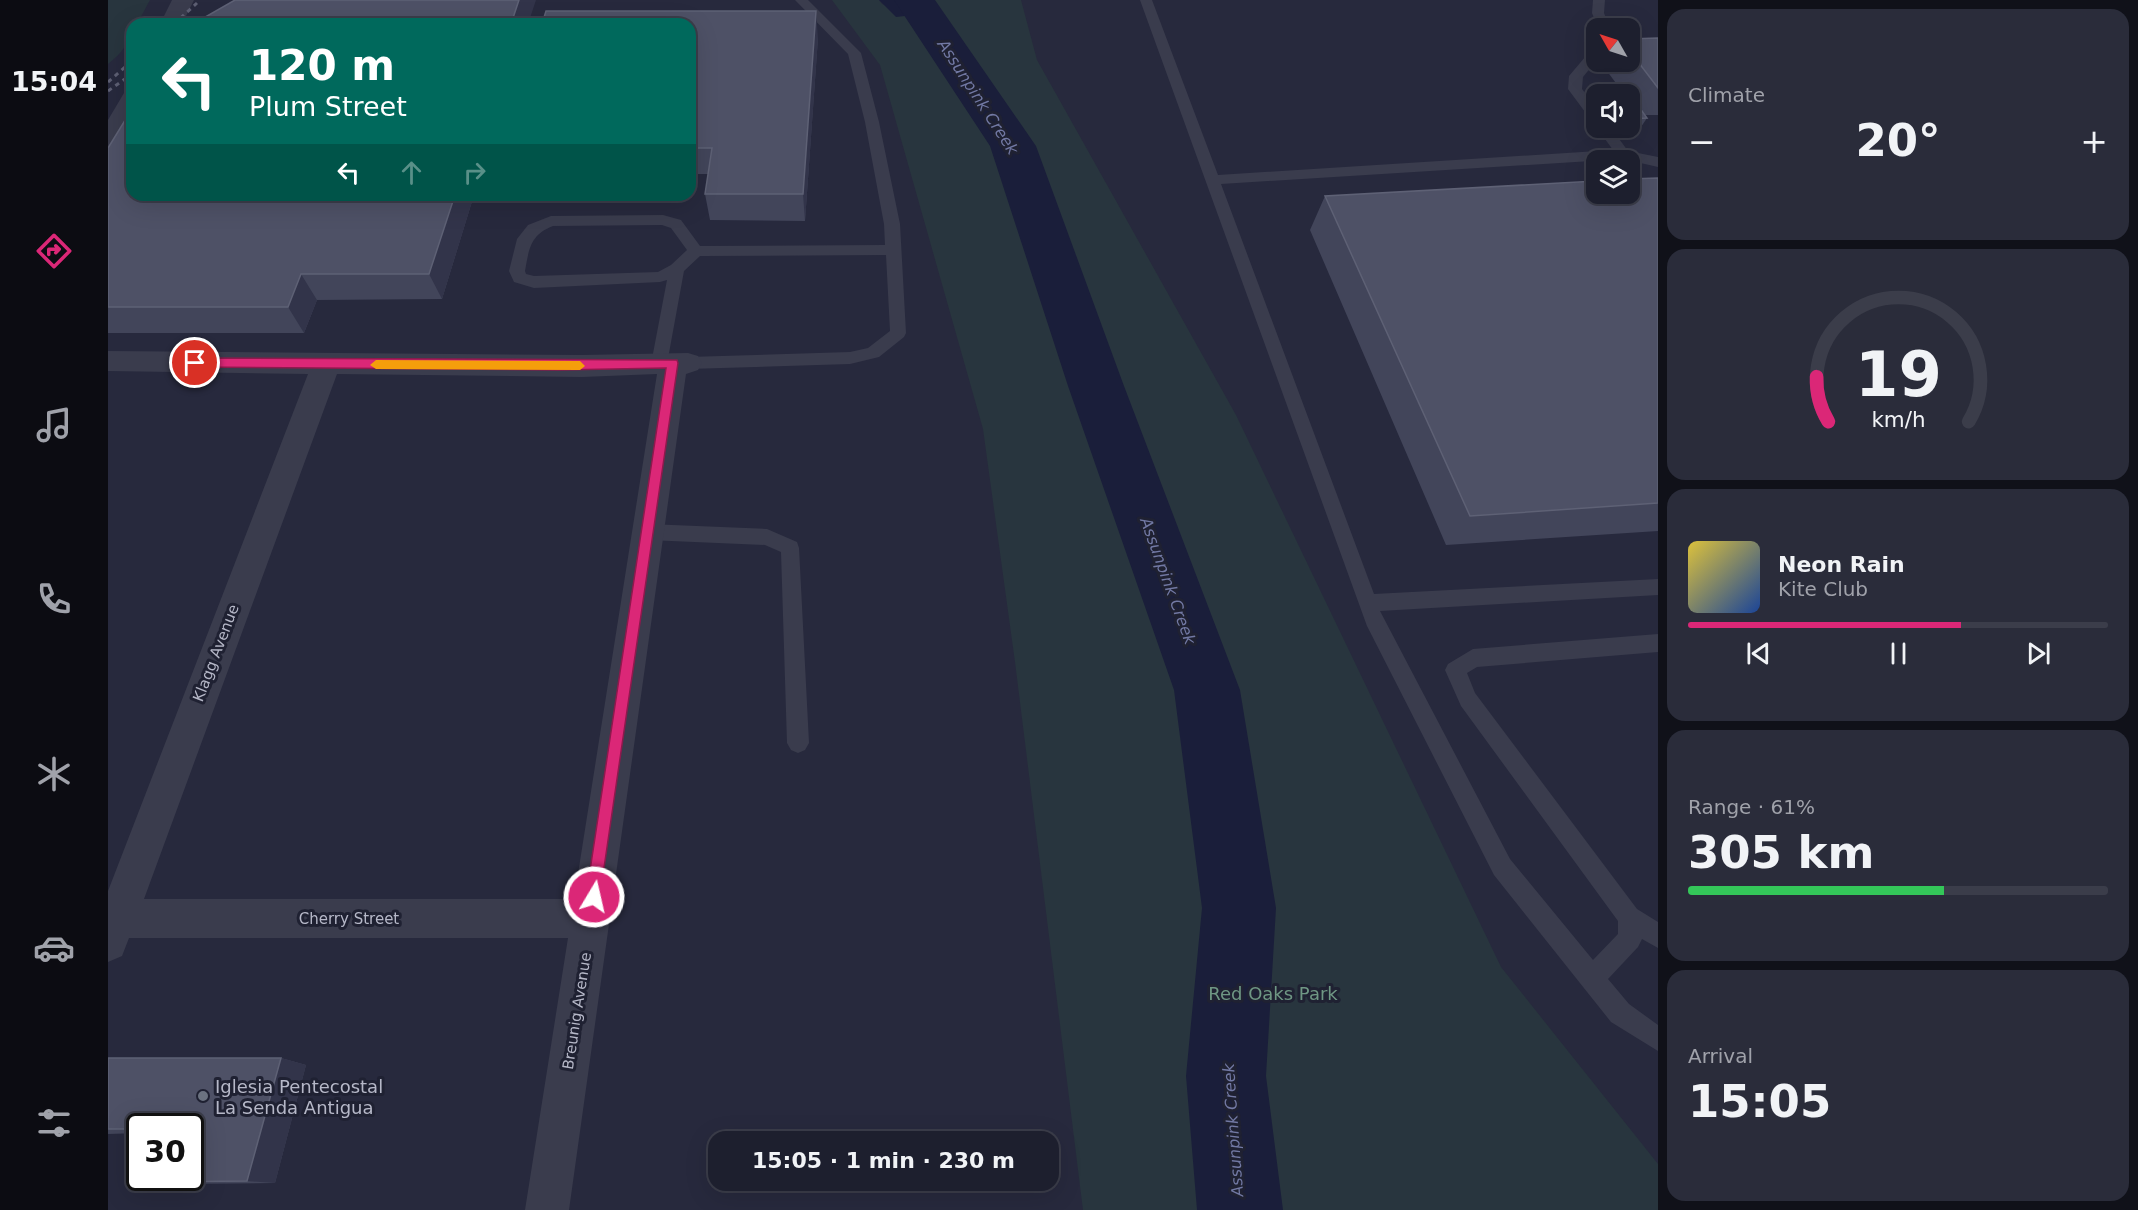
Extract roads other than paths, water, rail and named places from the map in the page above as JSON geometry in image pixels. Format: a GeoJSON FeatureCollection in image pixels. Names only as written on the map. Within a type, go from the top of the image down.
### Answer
{"type":"FeatureCollection","features":[{"type":"Feature","properties":{"kind":"street"},"geometry":{"type":"LineString","coordinates":[[174,18],[183,0]]}},
{"type":"Feature","properties":{"kind":"street"},"geometry":{"type":"LineString","coordinates":[[108,141],[126,109]]}},
{"type":"Feature","properties":{"kind":"street"},"geometry":{"type":"LineString","coordinates":[[108,361],[326,364],[673,363]]}},
{"type":"Feature","properties":{"kind":"street","name":"Breunig Avenue"},"geometry":{"type":"LineString","coordinates":[[546,1210],[673,363]]}},
{"type":"Feature","properties":{"kind":"street","name":"Klagg Avenue"},"geometry":{"type":"LineString","coordinates":[[111,926],[326,364]]}},
{"type":"Feature","properties":{"kind":"street","name":"Cherry Street"},"geometry":{"type":"LineString","coordinates":[[111,926],[591,919]]}},
{"type":"Feature","properties":{"kind":"lane"},"geometry":{"type":"LineString","coordinates":[[677,269],[673,363],[850,358],[873,353],[898,333],[892,224],[872,122],[854,53],[801,0]]}},
{"type":"Feature","properties":{"kind":"lane"},"geometry":{"type":"LineString","coordinates":[[1146,0],[1374,620],[1502,867],[1620,1012],[1658,1039]]}},
{"type":"Feature","properties":{"kind":"lane"},"geometry":{"type":"LineString","coordinates":[[1599,0],[1600,18]]}},
{"type":"Feature","properties":{"kind":"lane"},"geometry":{"type":"LineString","coordinates":[[1586,64],[1576,76],[1575,89],[1586,104]]}},
{"type":"Feature","properties":{"kind":"lane"},"geometry":{"type":"LineString","coordinates":[[1212,180],[1586,156]]}},
{"type":"Feature","properties":{"kind":"lane"},"geometry":{"type":"LineString","coordinates":[[1640,158],[1658,162]]}},
{"type":"Feature","properties":{"kind":"lane"},"geometry":{"type":"LineString","coordinates":[[696,251],[676,224],[663,220],[551,220],[535,226],[525,235],[517,272],[520,278],[534,282],[660,277],[677,269],[696,251],[894,250]]}},
{"type":"Feature","properties":{"kind":"lane"},"geometry":{"type":"LineString","coordinates":[[648,532],[767,537],[790,548],[798,743]]}},
{"type":"Feature","properties":{"kind":"lane"},"geometry":{"type":"LineString","coordinates":[[1367,603],[1658,586]]}},
{"type":"Feature","properties":{"kind":"lane"},"geometry":{"type":"LineString","coordinates":[[1658,643],[1473,658],[1455,670],[1468,699],[1629,917],[1658,936]]}},
{"type":"Feature","properties":{"kind":"lane"},"geometry":{"type":"LineString","coordinates":[[1592,978],[1630,939],[1629,917]]}},
{"type":"Feature","properties":{"kind":"water"},"geometry":{"type":"Polygon","coordinates":[[[879,0],[904,0],[914,15],[896,17],[879,0]]]}},
{"type":"Feature","properties":{"kind":"waterway","name":"Assunpink Creek"},"geometry":{"type":"LineString","coordinates":[[914,0],[1013,146],[1096,386],[1207,690],[1239,908],[1226,1076],[1240,1210]]}},
{"type":"Feature","properties":{"kind":"railway"},"geometry":{"type":"LineString","coordinates":[[181,18],[197,3]]}},
{"type":"Feature","properties":{"kind":"railway"},"geometry":{"type":"LineString","coordinates":[[108,82],[126,66]]}},
{"type":"Feature","properties":{"kind":"railway"},"geometry":{"type":"LineString","coordinates":[[108,91],[126,78]]}},
{"type":"Feature","properties":{"kind":"place","name":"Iglesia Pentecostal La Senda Antigua"},"geometry":{"type":"Point","coordinates":[203,1096]}},
{"type":"Feature","properties":{"kind":"park label","name":"Red Oaks Park"},"geometry":{"type":"Point","coordinates":[1273,993]}}]}
